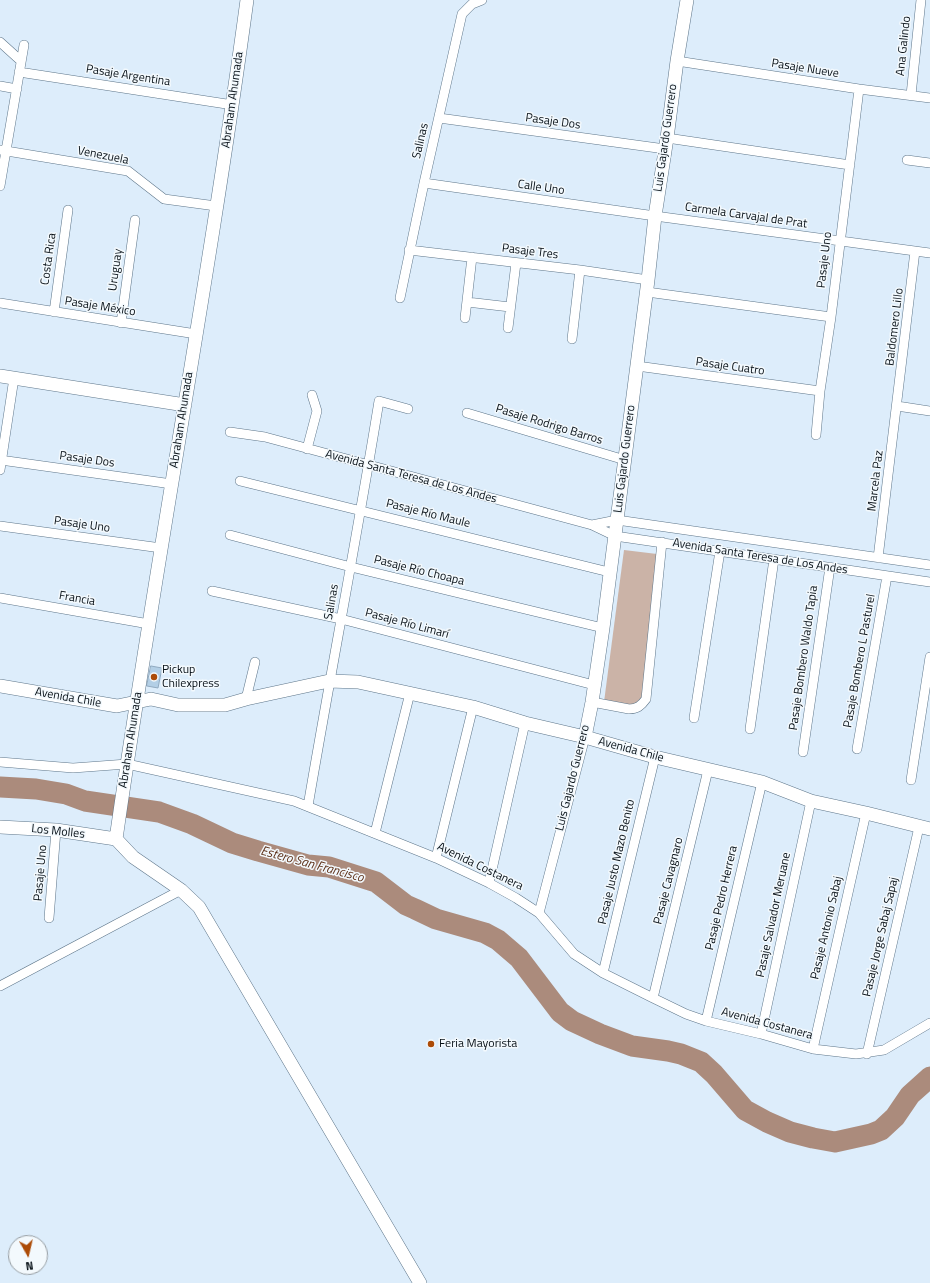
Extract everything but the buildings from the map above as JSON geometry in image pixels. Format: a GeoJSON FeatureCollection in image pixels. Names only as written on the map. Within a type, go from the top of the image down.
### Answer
{"type":"FeatureCollection","features":[{"type":"Feature","properties":{"kind":"street","name":"Abraham Ahumada"},"geometry":{"type":"LineString","coordinates":[[116,839],[136,703],[233,105],[247,0]]}},
{"type":"Feature","properties":{"kind":"street","name":"Salinas"},"geometry":{"type":"LineString","coordinates":[[400,298],[409,250],[462,14],[472,4],[482,0]]}},
{"type":"Feature","properties":{"kind":"street","name":"Luis Gajardo Guerrero"},"geometry":{"type":"LineString","coordinates":[[538,913],[585,737],[592,702],[648,286],[655,216],[687,0]]}},
{"type":"Feature","properties":{"kind":"street","name":"Ana Galindo"},"geometry":{"type":"LineString","coordinates":[[911,95],[921,0]]}},
{"type":"Feature","properties":{"kind":"street"},"geometry":{"type":"LineString","coordinates":[[0,42],[21,61]]}},
{"type":"Feature","properties":{"kind":"street"},"geometry":{"type":"LineString","coordinates":[[0,186],[3,151],[17,89],[24,45]]}},
{"type":"Feature","properties":{"kind":"street","name":"Pasaje Nueve"},"geometry":{"type":"LineString","coordinates":[[677,61],[859,89],[930,98]]}},
{"type":"Feature","properties":{"kind":"street","name":"Pasaje Argentina"},"geometry":{"type":"LineString","coordinates":[[19,72],[233,105]]}},
{"type":"Feature","properties":{"kind":"street"},"geometry":{"type":"LineString","coordinates":[[0,86],[17,89]]}},
{"type":"Feature","properties":{"kind":"street","name":"Pasaje Uno"},"geometry":{"type":"LineString","coordinates":[[816,435],[820,391],[831,317],[859,89]]}},
{"type":"Feature","properties":{"kind":"street","name":"Pasaje Dos"},"geometry":{"type":"LineString","coordinates":[[439,118],[850,165]]}},
{"type":"Feature","properties":{"kind":"street","name":"Venezuela"},"geometry":{"type":"LineString","coordinates":[[3,151],[128,171],[164,199],[216,206]]}},
{"type":"Feature","properties":{"kind":"street"},"geometry":{"type":"LineString","coordinates":[[907,160],[930,163]]}},
{"type":"Feature","properties":{"kind":"street","name":"Calle Uno"},"geometry":{"type":"LineString","coordinates":[[424,183],[655,216]]}},
{"type":"Feature","properties":{"kind":"street","name":"Costa Rica"},"geometry":{"type":"LineString","coordinates":[[54,312],[68,210]]}},
{"type":"Feature","properties":{"kind":"street","name":"Carmela Carvajal de Prat"},"geometry":{"type":"LineString","coordinates":[[655,216],[930,253]]}},
{"type":"Feature","properties":{"kind":"street","name":"Uruguay"},"geometry":{"type":"LineString","coordinates":[[121,323],[135,220]]}},
{"type":"Feature","properties":{"kind":"street","name":"Pasaje Tres"},"geometry":{"type":"LineString","coordinates":[[409,250],[580,270],[648,286],[831,317]]}},
{"type":"Feature","properties":{"kind":"street","name":"Baldomero Lillo"},"geometry":{"type":"LineString","coordinates":[[897,406],[915,251]]}},
{"type":"Feature","properties":{"kind":"street"},"geometry":{"type":"LineString","coordinates":[[465,318],[472,257]]}},
{"type":"Feature","properties":{"kind":"street"},"geometry":{"type":"LineString","coordinates":[[508,328],[516,263]]}},
{"type":"Feature","properties":{"kind":"street"},"geometry":{"type":"LineString","coordinates":[[572,339],[580,270]]}},
{"type":"Feature","properties":{"kind":"street"},"geometry":{"type":"LineString","coordinates":[[467,302],[510,307]]}},
{"type":"Feature","properties":{"kind":"street","name":"Pasaje México"},"geometry":{"type":"LineString","coordinates":[[0,303],[196,334]]}},
{"type":"Feature","properties":{"kind":"street","name":"Pasaje Cuatro"},"geometry":{"type":"LineString","coordinates":[[637,366],[820,391]]}},
{"type":"Feature","properties":{"kind":"street"},"geometry":{"type":"LineString","coordinates":[[0,376],[185,405]]}},
{"type":"Feature","properties":{"kind":"street"},"geometry":{"type":"LineString","coordinates":[[1,464],[14,378]]}},
{"type":"Feature","properties":{"kind":"street"},"geometry":{"type":"LineString","coordinates":[[307,449],[316,410],[312,394]]}},
{"type":"Feature","properties":{"kind":"street","name":"Salinas"},"geometry":{"type":"LineString","coordinates":[[308,806],[329,681],[342,619],[369,466],[379,401],[408,409]]}},
{"type":"Feature","properties":{"kind":"street"},"geometry":{"type":"LineString","coordinates":[[897,406],[930,410]]}},
{"type":"Feature","properties":{"kind":"street","name":"Marcela Paz"},"geometry":{"type":"LineString","coordinates":[[878,558],[897,406]]}},
{"type":"Feature","properties":{"kind":"street","name":"Pasaje Rodrigo Barros"},"geometry":{"type":"LineString","coordinates":[[467,413],[625,460]]}},
{"type":"Feature","properties":{"kind":"street","name":"Avenida Santa Teresa de Los Andes"},"geometry":{"type":"LineString","coordinates":[[230,432],[266,437],[592,525],[614,536],[930,582]]}},
{"type":"Feature","properties":{"kind":"street","name":"Pasaje Dos"},"geometry":{"type":"LineString","coordinates":[[1,464],[172,484]]}},
{"type":"Feature","properties":{"kind":"street","name":"Pasaje Río Maule"},"geometry":{"type":"LineString","coordinates":[[240,481],[609,572]]}},
{"type":"Feature","properties":{"kind":"street","name":"Avenida Santa Teresa de Los Andes"},"geometry":{"type":"LineString","coordinates":[[592,525],[617,520],[930,565]]}},
{"type":"Feature","properties":{"kind":"street","name":"Pasaje Uno"},"geometry":{"type":"LineString","coordinates":[[0,526],[161,548]]}},
{"type":"Feature","properties":{"kind":"street","name":"Pasaje Río Choapa"},"geometry":{"type":"LineString","coordinates":[[230,535],[603,628]]}},
{"type":"Feature","properties":{"kind":"street"},"geometry":{"type":"LineString","coordinates":[[592,702],[635,709],[646,699],[662,542]]}},
{"type":"Feature","properties":{"kind":"street"},"geometry":{"type":"LineString","coordinates":[[694,718],[720,551]]}},
{"type":"Feature","properties":{"kind":"street"},"geometry":{"type":"LineString","coordinates":[[750,729],[774,559]]}},
{"type":"Feature","properties":{"kind":"street","name":"Pasaje Bombero Waldo Tapia"},"geometry":{"type":"LineString","coordinates":[[803,752],[830,568]]}},
{"type":"Feature","properties":{"kind":"street","name":"Pasaje Bombero L Pasturel"},"geometry":{"type":"LineString","coordinates":[[857,749],[887,576]]}},
{"type":"Feature","properties":{"kind":"street","name":"Pasaje Río Limarí"},"geometry":{"type":"LineString","coordinates":[[212,591],[342,619],[594,685]]}},
{"type":"Feature","properties":{"kind":"street","name":"Francia"},"geometry":{"type":"LineString","coordinates":[[0,598],[149,624]]}},
{"type":"Feature","properties":{"kind":"street"},"geometry":{"type":"LineString","coordinates":[[911,780],[930,657]]}},
{"type":"Feature","properties":{"kind":"street"},"geometry":{"type":"LineString","coordinates":[[246,699],[255,662]]}},
{"type":"Feature","properties":{"kind":"street","name":"Avenida Chile"},"geometry":{"type":"LineString","coordinates":[[0,686],[117,706],[151,699],[178,705],[225,705],[329,681],[358,682],[473,707],[524,723],[585,737],[655,757],[762,782],[811,801],[924,828]]}},
{"type":"Feature","properties":{"kind":"street"},"geometry":{"type":"LineString","coordinates":[[375,833],[410,693]]}},
{"type":"Feature","properties":{"kind":"street"},"geometry":{"type":"LineString","coordinates":[[436,858],[473,707]]}},
{"type":"Feature","properties":{"kind":"street"},"geometry":{"type":"LineString","coordinates":[[489,883],[524,723]]}},
{"type":"Feature","properties":{"kind":"street","name":"Pasaje Justo Mazo Benito"},"geometry":{"type":"LineString","coordinates":[[603,972],[655,757]]}},
{"type":"Feature","properties":{"kind":"street","name":"Avenida Costanera"},"geometry":{"type":"LineString","coordinates":[[0,762],[73,768],[127,764],[294,800],[436,858],[489,883],[516,898],[538,913],[574,954],[603,972],[653,998],[686,1014],[706,1021],[761,1034],[813,1049],[856,1054],[867,1054],[884,1050],[930,1023]]}},
{"type":"Feature","properties":{"kind":"street","name":"Pasaje Cavagnaro"},"geometry":{"type":"LineString","coordinates":[[653,998],[708,770]]}},
{"type":"Feature","properties":{"kind":"street","name":"Pasaje Pedro Herrera"},"geometry":{"type":"LineString","coordinates":[[706,1021],[762,782]]}},
{"type":"Feature","properties":{"kind":"street","name":"Pasaje Salvador Meruane"},"geometry":{"type":"LineString","coordinates":[[761,1034],[811,801]]}},
{"type":"Feature","properties":{"kind":"street","name":"Pasaje Antonio Sabaj"},"geometry":{"type":"LineString","coordinates":[[813,1049],[866,813]]}},
{"type":"Feature","properties":{"kind":"street","name":"Los Molles"},"geometry":{"type":"LineString","coordinates":[[0,827],[56,830],[116,839]]}},
{"type":"Feature","properties":{"kind":"street","name":"Pasaje Jorge Sabaj Sapaj"},"geometry":{"type":"LineString","coordinates":[[867,1054],[924,828]]}},
{"type":"Feature","properties":{"kind":"street","name":"Pasaje Uno"},"geometry":{"type":"LineString","coordinates":[[49,918],[56,830]]}},
{"type":"Feature","properties":{"kind":"street"},"geometry":{"type":"LineString","coordinates":[[116,839],[133,857],[181,890],[199,907],[420,1283]]}},
{"type":"Feature","properties":{"kind":"street"},"geometry":{"type":"LineString","coordinates":[[0,986],[181,890]]}},
{"type":"Feature","properties":{"kind":"shaded area"},"geometry":{"type":"Polygon","coordinates":[[[624,550],[657,554],[643,701],[633,706],[604,702],[624,550]]]}},
{"type":"Feature","properties":{"kind":"waterway","name":"Estero San Francisco"},"geometry":{"type":"LineString","coordinates":[[0,787],[36,789],[66,794],[85,801],[159,812],[192,824],[232,843],[308,865],[329,867],[376,882],[406,905],[436,919],[485,933],[498,940],[519,958],[560,1012],[572,1021],[600,1034],[632,1046],[681,1054],[701,1062],[714,1074],[745,1110],[790,1132],[835,1142],[871,1134],[881,1130],[895,1117],[910,1095],[930,1077]]}},
{"type":"Feature","properties":{"kind":"place","name":"Pickup Chilexpress"},"geometry":{"type":"Point","coordinates":[154,677]}},
{"type":"Feature","properties":{"kind":"place","name":"Feria Mayorista"},"geometry":{"type":"Point","coordinates":[431,1044]}}]}
